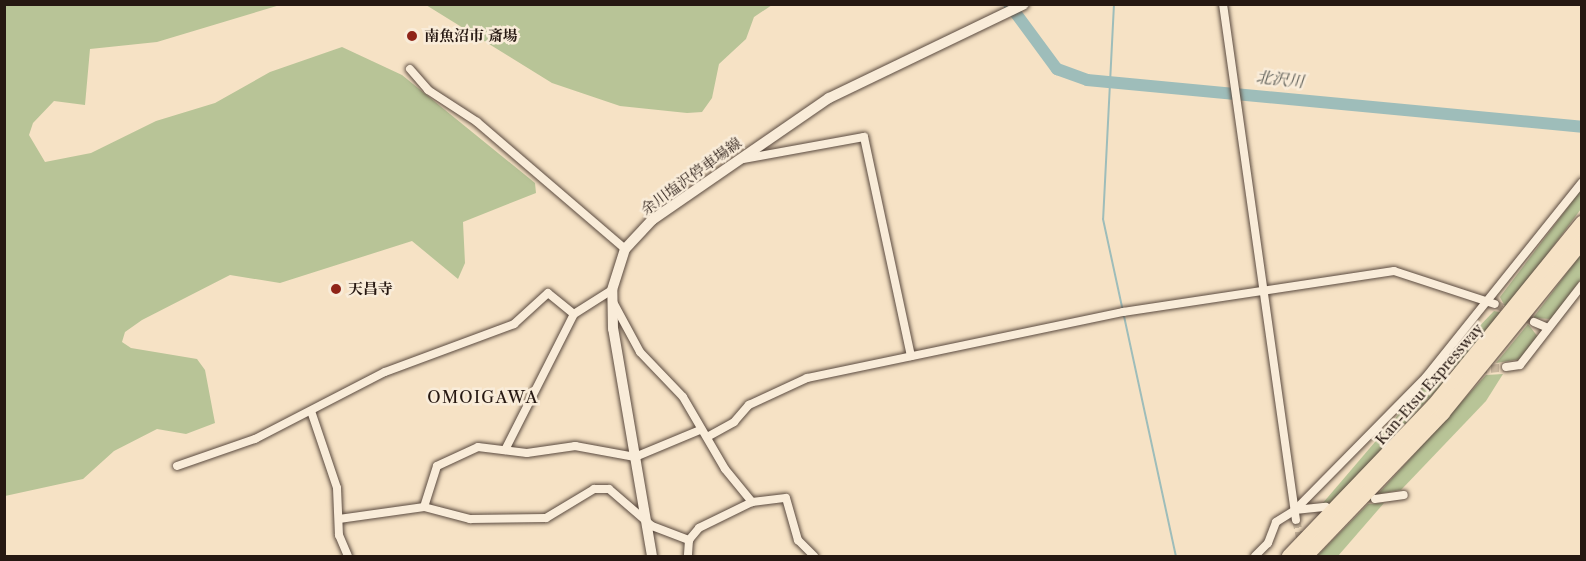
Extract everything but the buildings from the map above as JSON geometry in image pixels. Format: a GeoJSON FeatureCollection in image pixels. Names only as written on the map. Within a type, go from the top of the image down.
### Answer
{"type":"FeatureCollection","features":[{"type":"Feature","properties":{"kind":"highway","name":"Kan-Etsu Expressway"},"geometry":{"type":"LineString","coordinates":[[1289,556],[1434,405],[1581,223]]}},
{"type":"Feature","properties":{"kind":"highway","name":"Kan-Etsu Expressway"},"geometry":{"type":"LineString","coordinates":[[1306,556],[1443,413],[1581,242]]}},
{"type":"Feature","properties":{"kind":"main road","name":"余川塩沢停車場線"},"geometry":{"type":"LineString","coordinates":[[652,556],[612,296],[625,249],[652,220],[735,161],[837,94],[1024,4]]}},
{"type":"Feature","properties":{"kind":"street"},"geometry":{"type":"LineString","coordinates":[[1223,4],[1296,520]]}},
{"type":"Feature","properties":{"kind":"street"},"geometry":{"type":"LineString","coordinates":[[410,69],[428,90],[477,122],[625,249]]}},
{"type":"Feature","properties":{"kind":"street"},"geometry":{"type":"LineString","coordinates":[[735,161],[864,137],[911,356]]}},
{"type":"Feature","properties":{"kind":"street"},"geometry":{"type":"LineString","coordinates":[[1255,556],[1268,543],[1275,522],[1295,510],[1426,376],[1490,302],[1581,183]]}},
{"type":"Feature","properties":{"kind":"street"},"geometry":{"type":"LineString","coordinates":[[710,436],[734,422],[749,405],[807,378],[1123,312],[1394,271],[1490,302]]}},
{"type":"Feature","properties":{"kind":"street"},"geometry":{"type":"LineString","coordinates":[[1506,367],[1520,364],[1581,285]]}},
{"type":"Feature","properties":{"kind":"street"},"geometry":{"type":"LineString","coordinates":[[177,466],[255,439],[385,372],[514,324],[548,293],[574,314]]}},
{"type":"Feature","properties":{"kind":"street"},"geometry":{"type":"LineString","coordinates":[[505,450],[574,314],[612,296],[640,352],[682,397],[700,430],[710,436],[725,469],[752,502]]}},
{"type":"Feature","properties":{"kind":"street"},"geometry":{"type":"LineString","coordinates":[[1534,322],[1548,328]]}},
{"type":"Feature","properties":{"kind":"street"},"geometry":{"type":"LineString","coordinates":[[1426,376],[1436,375]]}},
{"type":"Feature","properties":{"kind":"street"},"geometry":{"type":"LineString","coordinates":[[311,411],[337,488],[339,535],[348,556]]}},
{"type":"Feature","properties":{"kind":"street"},"geometry":{"type":"LineString","coordinates":[[424,507],[437,466],[448,457],[478,447],[505,450],[575,446],[635,457],[700,430]]}},
{"type":"Feature","properties":{"kind":"street"},"geometry":{"type":"LineString","coordinates":[[339,519],[424,507],[470,519],[546,518],[594,489],[609,489],[645,519],[689,540]]}},
{"type":"Feature","properties":{"kind":"street"},"geometry":{"type":"LineString","coordinates":[[1375,499],[1404,495]]}},
{"type":"Feature","properties":{"kind":"street"},"geometry":{"type":"LineString","coordinates":[[688,556],[689,540],[699,528],[752,502],[786,498],[798,540],[814,556]]}},
{"type":"Feature","properties":{"kind":"street"},"geometry":{"type":"LineString","coordinates":[[1295,510],[1326,507]]}},
{"type":"Feature","properties":{"kind":"green space"},"geometry":{"type":"Polygon","coordinates":[[[5,4],[280,5],[157,42],[90,49],[85,105],[54,101],[33,123],[29,135],[45,162],[91,153],[156,121],[215,103],[270,72],[342,47],[402,75],[535,183],[536,193],[463,222],[465,263],[458,279],[412,241],[280,283],[230,275],[142,320],[125,332],[122,342],[131,348],[197,359],[205,370],[215,423],[186,434],[157,429],[114,451],[83,479],[5,496],[5,4]]]}},
{"type":"Feature","properties":{"kind":"green space"},"geometry":{"type":"Polygon","coordinates":[[[426,5],[772,5],[754,17],[746,39],[719,64],[712,98],[702,112],[687,113],[620,106],[552,83],[426,5]]]}},
{"type":"Feature","properties":{"kind":"green space"},"geometry":{"type":"Polygon","coordinates":[[[1581,190],[1581,209],[1508,307],[1504,305],[1500,297],[1581,190]]]}},
{"type":"Feature","properties":{"kind":"green space"},"geometry":{"type":"Polygon","coordinates":[[[1581,254],[1581,279],[1551,319],[1533,318],[1581,254]]]}},
{"type":"Feature","properties":{"kind":"green space"},"geometry":{"type":"Polygon","coordinates":[[[1494,311],[1503,313],[1455,371],[1442,373],[1443,364],[1494,311]]]}},
{"type":"Feature","properties":{"kind":"green space"},"geometry":{"type":"Polygon","coordinates":[[[1528,324],[1538,337],[1521,359],[1496,363],[1528,324]]]}},
{"type":"Feature","properties":{"kind":"green space"},"geometry":{"type":"Polygon","coordinates":[[[1503,374],[1486,401],[1401,490],[1378,494],[1486,375],[1503,374]]]}},
{"type":"Feature","properties":{"kind":"green space"},"geometry":{"type":"Polygon","coordinates":[[[1444,382],[1332,503],[1322,504],[1422,387],[1444,382]]]}},
{"type":"Feature","properties":{"kind":"green space"},"geometry":{"type":"Polygon","coordinates":[[[1384,503],[1338,556],[1317,556],[1368,504],[1384,503]]]}},
{"type":"Feature","properties":{"kind":"waterway","name":"北沢川"},"geometry":{"type":"LineString","coordinates":[[1009,4],[1057,69],[1087,80],[1582,127]]}},
{"type":"Feature","properties":{"kind":"waterway"},"geometry":{"type":"LineString","coordinates":[[1114,4],[1103,219],[1176,556]]}},
{"type":"Feature","properties":{"kind":"tunnel"},"geometry":{"type":"LineString","coordinates":[[1495,304],[1534,322]]}},
{"type":"Feature","properties":{"kind":"tunnel"},"geometry":{"type":"LineString","coordinates":[[1479,370],[1506,367]]}},
{"type":"Feature","properties":{"kind":"tunnel"},"geometry":{"type":"LineString","coordinates":[[1436,375],[1461,372]]}},
{"type":"Feature","properties":{"kind":"tunnel"},"geometry":{"type":"LineString","coordinates":[[1296,520],[1302,545]]}},
{"type":"Feature","properties":{"kind":"place","name":"南魚沼市 斎場"},"geometry":{"type":"Point","coordinates":[412,36]}},
{"type":"Feature","properties":{"kind":"place","name":"天昌寺"},"geometry":{"type":"Point","coordinates":[336,289]}},
{"type":"Feature","properties":{"kind":"district","name":"OMOIGAWA"},"geometry":{"type":"Point","coordinates":[483,397]}}]}
